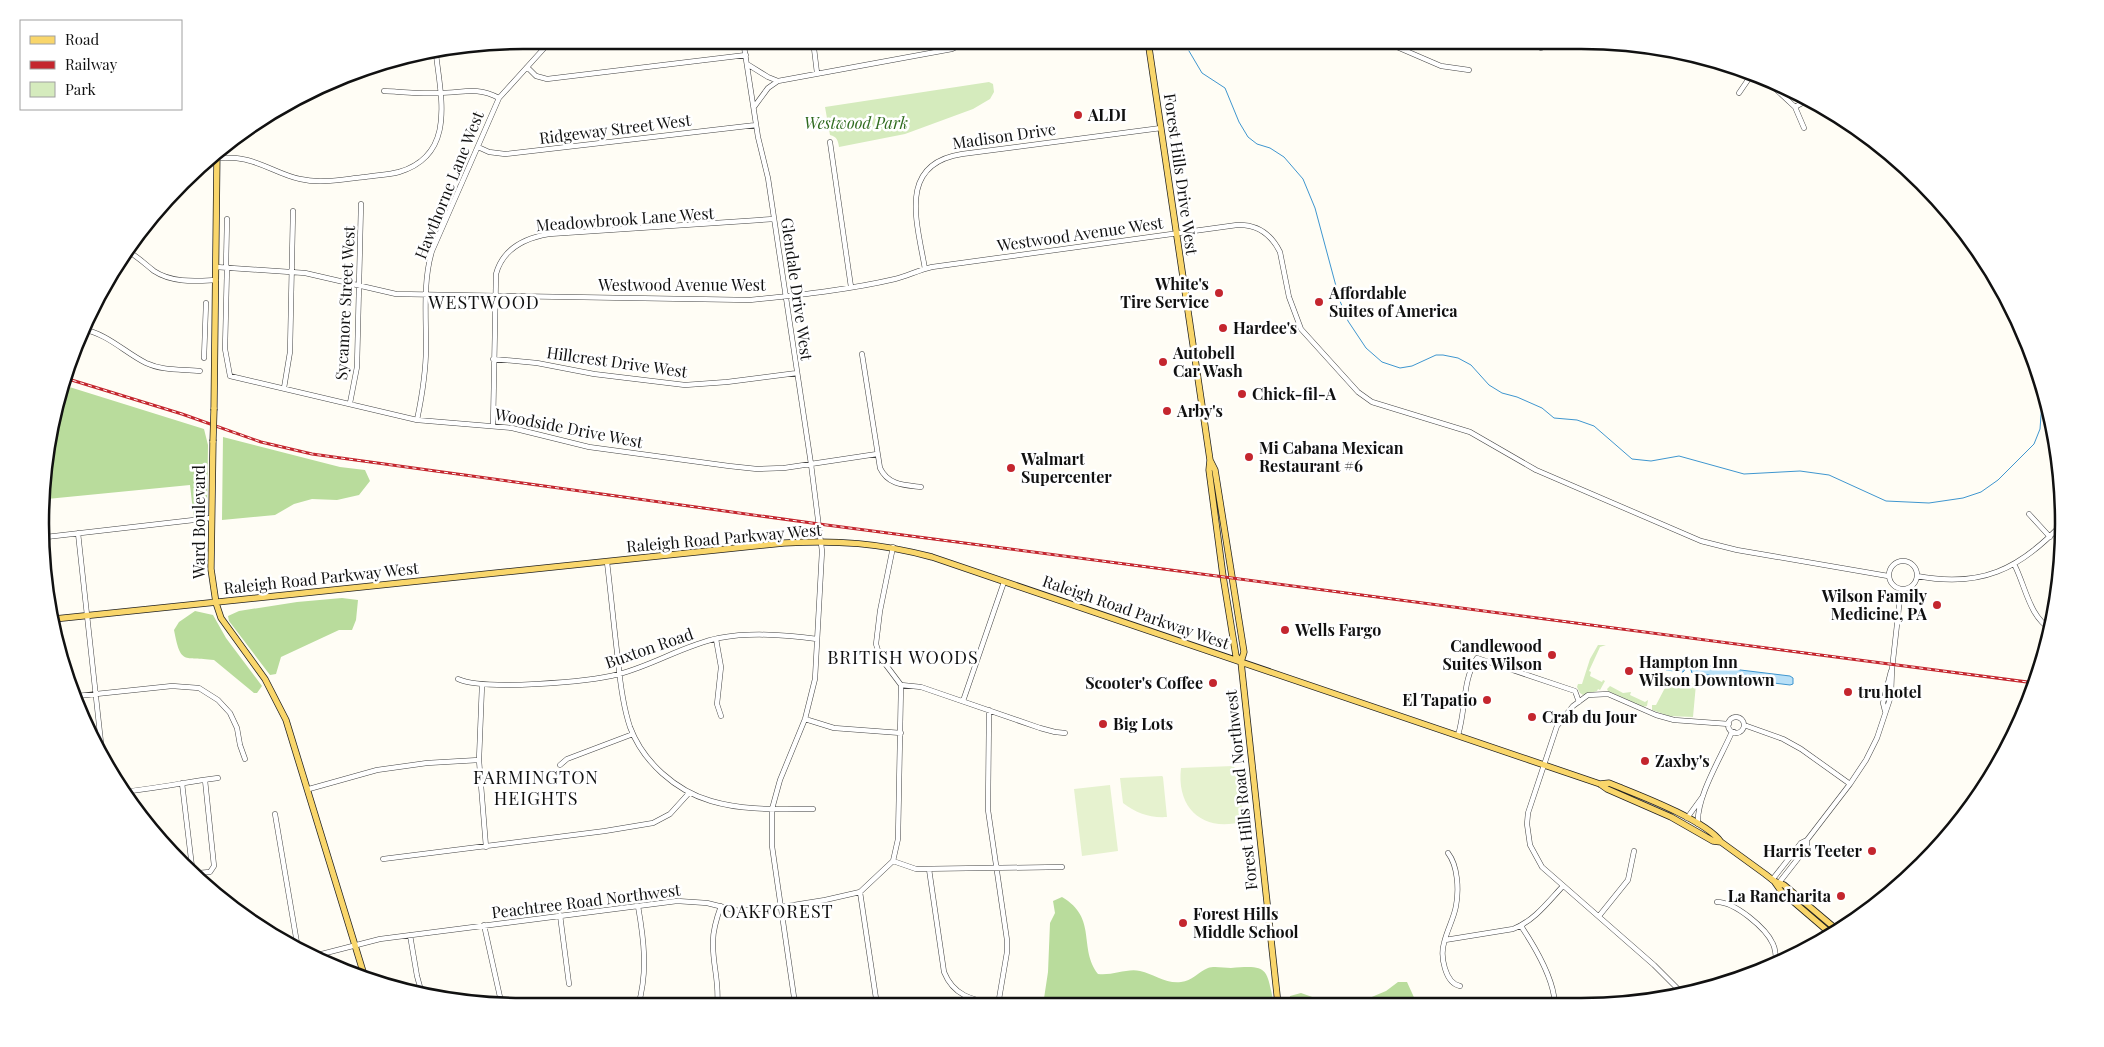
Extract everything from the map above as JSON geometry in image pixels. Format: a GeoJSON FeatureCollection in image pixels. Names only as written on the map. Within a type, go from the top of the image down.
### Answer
{"type":"FeatureCollection","features":[{"type":"Feature","properties":{"kind":"main road","name":"Forest Hills Drive West"},"geometry":{"type":"LineString","coordinates":[[1149,49],[1175,234],[1210,460],[1209,470],[1225,593],[1236,656],[1241,662]]}},
{"type":"Feature","properties":{"kind":"main road","name":"Ward Boulevard"},"geometry":{"type":"LineString","coordinates":[[215,163],[216,280],[211,569],[216,603],[221,618],[249,656],[280,705],[309,789],[363,970]]}},
{"type":"Feature","properties":{"kind":"main road","name":"Forest Hills Drive West"},"geometry":{"type":"LineString","coordinates":[[1210,460],[1215,470],[1236,597],[1244,652],[1241,662]]}},
{"type":"Feature","properties":{"kind":"main road","name":"Raleigh Road Parkway West"},"geometry":{"type":"LineString","coordinates":[[59,619],[784,543],[861,542],[893,547],[932,557],[1600,784],[1607,789],[1670,817],[1712,842],[1721,842]]}},
{"type":"Feature","properties":{"kind":"main road","name":"Forest Hills Road Northwest"},"geometry":{"type":"LineString","coordinates":[[1241,662],[1277,998]]}},
{"type":"Feature","properties":{"kind":"main road","name":"Raleigh Road Parkway West"},"geometry":{"type":"LineString","coordinates":[[1600,784],[1609,783],[1619,787],[1687,818],[1716,835],[1721,842],[1776,882],[1784,885],[1832,926]]}},
{"type":"Feature","properties":{"kind":"main road","name":"Raleigh Road Parkway West"},"geometry":{"type":"LineString","coordinates":[[1776,882],[1780,892],[1826,930]]}},
{"type":"Feature","properties":{"kind":"street","name":"Hawthorne Lane West"},"geometry":{"type":"LineString","coordinates":[[417,420],[422,398],[426,362],[426,295],[428,268],[432,251],[499,98],[544,49]]}},
{"type":"Feature","properties":{"kind":"street","name":"Glendale Drive West"},"geometry":{"type":"LineString","coordinates":[[745,49],[756,125],[768,178],[821,542],[815,679],[805,719],[780,780],[772,809],[772,846],[795,998]]}},
{"type":"Feature","properties":{"kind":"street"},"geometry":{"type":"LineString","coordinates":[[814,49],[817,73]]}},
{"type":"Feature","properties":{"kind":"street"},"geometry":{"type":"LineString","coordinates":[[754,108],[768,88],[778,80],[952,49]]}},
{"type":"Feature","properties":{"kind":"street"},"geometry":{"type":"LineString","coordinates":[[1402,49],[1441,66],[1469,70]]}},
{"type":"Feature","properties":{"kind":"street"},"geometry":{"type":"LineString","coordinates":[[527,68],[536,76],[547,79],[746,56]]}},
{"type":"Feature","properties":{"kind":"street"},"geometry":{"type":"LineString","coordinates":[[222,157],[244,159],[304,180],[331,180],[398,172],[420,161],[436,142],[442,124],[436,57]]}},
{"type":"Feature","properties":{"kind":"street"},"geometry":{"type":"LineString","coordinates":[[747,64],[758,72],[778,80]]}},
{"type":"Feature","properties":{"kind":"street"},"geometry":{"type":"LineString","coordinates":[[1739,93],[1748,80]]}},
{"type":"Feature","properties":{"kind":"street"},"geometry":{"type":"LineString","coordinates":[[384,91],[440,94],[477,90],[487,92],[499,98]]}},
{"type":"Feature","properties":{"kind":"street"},"geometry":{"type":"LineString","coordinates":[[1781,94],[1794,106],[1804,128]]}},
{"type":"Feature","properties":{"kind":"street"},"geometry":{"type":"LineString","coordinates":[[1794,106],[1800,103]]}},
{"type":"Feature","properties":{"kind":"street","name":"Ridgeway Street West"},"geometry":{"type":"LineString","coordinates":[[478,147],[490,152],[505,154],[756,125]]}},
{"type":"Feature","properties":{"kind":"street","name":"Madison Drive"},"geometry":{"type":"LineString","coordinates":[[925,269],[915,194],[923,174],[938,160],[962,154],[1161,128]]}},
{"type":"Feature","properties":{"kind":"street"},"geometry":{"type":"LineString","coordinates":[[830,142],[851,287]]}},
{"type":"Feature","properties":{"kind":"street","name":"Sycamore Street West"},"geometry":{"type":"LineString","coordinates":[[350,404],[357,367],[361,204]]}},
{"type":"Feature","properties":{"kind":"street"},"geometry":{"type":"LineString","coordinates":[[284,388],[290,352],[293,211]]}},
{"type":"Feature","properties":{"kind":"street"},"geometry":{"type":"LineString","coordinates":[[226,267],[227,219]]}},
{"type":"Feature","properties":{"kind":"street","name":"Meadowbrook Lane West"},"geometry":{"type":"LineString","coordinates":[[493,426],[494,295],[498,266],[509,251],[521,242],[531,237],[549,234],[774,219]]}},
{"type":"Feature","properties":{"kind":"street","name":"Westwood Avenue West"},"geometry":{"type":"LineString","coordinates":[[216,267],[305,272],[396,294],[750,300],[851,287],[895,279],[925,269],[1243,225],[1254,227],[1266,233],[1276,243],[1280,252],[1293,311],[1302,329],[1358,392],[1378,405],[1470,432],[1536,470],[1701,541],[1737,550],[1888,576]]}},
{"type":"Feature","properties":{"kind":"street"},"geometry":{"type":"LineString","coordinates":[[133,255],[155,271],[168,277],[180,280],[216,280]]}},
{"type":"Feature","properties":{"kind":"street","name":"Woodside Drive West"},"geometry":{"type":"LineString","coordinates":[[226,267],[225,349],[230,376],[417,420],[493,426],[541,433],[589,447],[729,466],[772,468],[877,454]]}},
{"type":"Feature","properties":{"kind":"street"},"geometry":{"type":"LineString","coordinates":[[204,358],[206,303]]}},
{"type":"Feature","properties":{"kind":"street"},"geometry":{"type":"LineString","coordinates":[[206,324],[215,324]]}},
{"type":"Feature","properties":{"kind":"street"},"geometry":{"type":"LineString","coordinates":[[90,332],[107,337],[152,365],[169,369],[200,371]]}},
{"type":"Feature","properties":{"kind":"street"},"geometry":{"type":"LineString","coordinates":[[862,354],[880,468],[889,480],[899,484],[921,487]]}},
{"type":"Feature","properties":{"kind":"street","name":"Hillcrest Drive West"},"geometry":{"type":"LineString","coordinates":[[493,359],[538,363],[594,374],[685,385],[727,382],[797,372]]}},
{"type":"Feature","properties":{"kind":"street"},"geometry":{"type":"LineString","coordinates":[[2030,514],[2050,537]]}},
{"type":"Feature","properties":{"kind":"street"},"geometry":{"type":"LineString","coordinates":[[49,537],[212,518]]}},
{"type":"Feature","properties":{"kind":"street"},"geometry":{"type":"LineString","coordinates":[[1917,576],[1936,580],[1980,577],[2014,564],[2039,548],[2055,532]]}},
{"type":"Feature","properties":{"kind":"street"},"geometry":{"type":"LineString","coordinates":[[78,533],[101,738]]}},
{"type":"Feature","properties":{"kind":"street"},"geometry":{"type":"LineString","coordinates":[[875,998],[860,892],[893,861],[897,852],[901,685],[880,658],[876,644],[880,610],[893,547]]}},
{"type":"Feature","properties":{"kind":"street"},"geometry":{"type":"LineString","coordinates":[[1903,560],[1915,567],[1917,576],[1913,584],[1905,589],[1901,589],[1892,585],[1888,576],[1891,567],[1898,561],[1903,560]]}},
{"type":"Feature","properties":{"kind":"street"},"geometry":{"type":"LineString","coordinates":[[607,562],[619,674],[627,716],[633,734],[642,750],[659,770],[689,793],[711,801],[732,806],[772,809],[813,809]]}},
{"type":"Feature","properties":{"kind":"street"},"geometry":{"type":"LineString","coordinates":[[2014,564],[2034,611],[2044,624]]}},
{"type":"Feature","properties":{"kind":"street"},"geometry":{"type":"LineString","coordinates":[[963,702],[1004,582]]}},
{"type":"Feature","properties":{"kind":"street"},"geometry":{"type":"LineString","coordinates":[[1776,882],[1807,847],[1807,840],[1850,784],[1866,760],[1877,738],[1885,711],[1884,698],[1892,669],[1901,589]]}},
{"type":"Feature","properties":{"kind":"street","name":"Buxton Road"},"geometry":{"type":"LineString","coordinates":[[458,679],[482,685],[573,681],[619,674],[692,646],[716,639],[760,634],[817,639]]}},
{"type":"Feature","properties":{"kind":"street"},"geometry":{"type":"LineString","coordinates":[[716,639],[721,667],[717,704],[720,716]]}},
{"type":"Feature","properties":{"kind":"street"},"geometry":{"type":"LineString","coordinates":[[1458,735],[1463,721],[1466,687],[1477,658],[1575,691],[1579,702]]}},
{"type":"Feature","properties":{"kind":"street"},"geometry":{"type":"LineString","coordinates":[[482,685],[479,760],[486,847]]}},
{"type":"Feature","properties":{"kind":"street"},"geometry":{"type":"LineString","coordinates":[[901,685],[921,687],[1055,732],[1065,733]]}},
{"type":"Feature","properties":{"kind":"street"},"geometry":{"type":"LineString","coordinates":[[81,696],[172,686],[190,687],[205,691],[218,700],[230,713],[245,759]]}},
{"type":"Feature","properties":{"kind":"street"},"geometry":{"type":"LineString","coordinates":[[1677,988],[1654,965],[1538,862],[1529,838],[1528,813],[1557,726],[1567,713],[1588,695],[1608,694],[1656,715],[1674,720],[1728,724]]}},
{"type":"Feature","properties":{"kind":"street"},"geometry":{"type":"LineString","coordinates":[[989,710],[988,810],[1007,940],[1007,952],[999,998]]}},
{"type":"Feature","properties":{"kind":"street"},"geometry":{"type":"LineString","coordinates":[[1728,724],[1730,720],[1736,717],[1742,720],[1744,724],[1801,748],[1850,784]]}},
{"type":"Feature","properties":{"kind":"street"},"geometry":{"type":"LineString","coordinates":[[805,719],[834,728],[901,733]]}},
{"type":"Feature","properties":{"kind":"street"},"geometry":{"type":"LineString","coordinates":[[1728,724],[1734,732]]}},
{"type":"Feature","properties":{"kind":"street"},"geometry":{"type":"LineString","coordinates":[[1698,824],[1697,814],[1730,734],[1741,731],[1744,724]]}},
{"type":"Feature","properties":{"kind":"street"},"geometry":{"type":"LineString","coordinates":[[560,765],[567,759],[633,734]]}},
{"type":"Feature","properties":{"kind":"street"},"geometry":{"type":"LineString","coordinates":[[309,789],[377,770],[427,762],[479,760]]}},
{"type":"Feature","properties":{"kind":"street"},"geometry":{"type":"LineString","coordinates":[[132,791],[218,778]]}},
{"type":"Feature","properties":{"kind":"street"},"geometry":{"type":"LineString","coordinates":[[202,873],[210,872],[214,866],[204,780]]}},
{"type":"Feature","properties":{"kind":"street"},"geometry":{"type":"LineString","coordinates":[[182,783],[191,862]]}},
{"type":"Feature","properties":{"kind":"street"},"geometry":{"type":"LineString","coordinates":[[382,859],[486,847],[653,823],[670,814],[689,793]]}},
{"type":"Feature","properties":{"kind":"street"},"geometry":{"type":"LineString","coordinates":[[1687,818],[1704,795]]}},
{"type":"Feature","properties":{"kind":"street"},"geometry":{"type":"LineString","coordinates":[[275,814],[297,940]]}},
{"type":"Feature","properties":{"kind":"street"},"geometry":{"type":"LineString","coordinates":[[1599,916],[1628,880],[1634,851]]}},
{"type":"Feature","properties":{"kind":"street"},"geometry":{"type":"LineString","coordinates":[[1448,853],[1454,860],[1457,895],[1455,912],[1443,949],[1447,976],[1453,984],[1460,986]]}},
{"type":"Feature","properties":{"kind":"street"},"geometry":{"type":"LineString","coordinates":[[893,861],[910,868],[929,869],[1062,867]]}},
{"type":"Feature","properties":{"kind":"street"},"geometry":{"type":"LineString","coordinates":[[929,869],[944,972],[947,980],[956,992],[969,998]]}},
{"type":"Feature","properties":{"kind":"street"},"geometry":{"type":"LineString","coordinates":[[1445,940],[1504,931],[1522,926],[1537,914],[1563,886]]}},
{"type":"Feature","properties":{"kind":"street","name":"Peachtree Road Northwest"},"geometry":{"type":"LineString","coordinates":[[323,953],[355,945],[410,935],[638,906],[690,901],[739,911],[781,907],[860,892]]}},
{"type":"Feature","properties":{"kind":"street"},"geometry":{"type":"LineString","coordinates":[[1717,902],[1725,902],[1741,911],[1764,932],[1774,947],[1775,956]]}},
{"type":"Feature","properties":{"kind":"street"},"geometry":{"type":"LineString","coordinates":[[638,906],[645,959],[644,981],[640,998]]}},
{"type":"Feature","properties":{"kind":"street"},"geometry":{"type":"LineString","coordinates":[[717,998],[718,986],[713,942],[721,906]]}},
{"type":"Feature","properties":{"kind":"street"},"geometry":{"type":"LineString","coordinates":[[560,915],[570,984]]}},
{"type":"Feature","properties":{"kind":"street"},"geometry":{"type":"LineString","coordinates":[[484,925],[500,997]]}},
{"type":"Feature","properties":{"kind":"street"},"geometry":{"type":"LineString","coordinates":[[1522,926],[1544,966],[1554,996]]}},
{"type":"Feature","properties":{"kind":"street"},"geometry":{"type":"LineString","coordinates":[[410,935],[420,986]]}},
{"type":"Feature","properties":{"kind":"green space","name":"Westwood Park"},"geometry":{"type":"Polygon","coordinates":[[[989,82],[993,84],[994,92],[990,99],[973,109],[905,134],[839,147],[837,139],[830,135],[825,107],[989,82]]]}},
{"type":"Feature","properties":{"kind":"green space"},"geometry":{"type":"Polygon","coordinates":[[[69,387],[204,429],[208,445],[207,518],[194,520],[190,485],[50,499],[58,431],[69,387]]]}},
{"type":"Feature","properties":{"kind":"green space"},"geometry":{"type":"Polygon","coordinates":[[[223,437],[340,467],[365,470],[370,481],[359,495],[337,500],[312,499],[294,504],[275,515],[222,520],[223,437]]]}},
{"type":"Feature","properties":{"kind":"green space"},"geometry":{"type":"Polygon","coordinates":[[[342,598],[358,600],[356,620],[352,630],[339,630],[281,657],[276,674],[270,675],[229,621],[228,616],[239,611],[297,602],[342,598]]]}},
{"type":"Feature","properties":{"kind":"green space"},"geometry":{"type":"Polygon","coordinates":[[[195,611],[213,615],[226,638],[262,686],[257,693],[254,693],[214,660],[190,658],[182,654],[176,641],[174,630],[179,622],[195,611]]]}},
{"type":"Feature","properties":{"kind":"green space"},"geometry":{"type":"Polygon","coordinates":[[[1598,645],[1606,645],[1600,647],[1589,671],[1591,672],[1590,676],[1602,682],[1603,680],[1605,681],[1600,690],[1598,689],[1583,695],[1577,687],[1578,684],[1582,684],[1590,659],[1598,645]]]}},
{"type":"Feature","properties":{"kind":"green space"},"geometry":{"type":"Polygon","coordinates":[[[1653,667],[1661,676],[1666,678],[1678,682],[1696,684],[1693,717],[1669,716],[1652,710],[1652,705],[1656,705],[1667,684],[1655,673],[1653,667]]]}},
{"type":"Feature","properties":{"kind":"green space"},"geometry":{"type":"Polygon","coordinates":[[[1610,686],[1623,693],[1631,692],[1630,695],[1645,702],[1648,700],[1647,706],[1643,707],[1608,691],[1607,689],[1610,686]]]}},
{"type":"Feature","properties":{"kind":"green space"},"geometry":{"type":"Polygon","coordinates":[[[1233,766],[1237,770],[1244,821],[1217,824],[1206,821],[1196,815],[1188,806],[1183,796],[1181,768],[1233,766]]]}},
{"type":"Feature","properties":{"kind":"green space"},"geometry":{"type":"Polygon","coordinates":[[[1162,776],[1167,817],[1154,817],[1143,814],[1123,803],[1120,778],[1162,776]]]}},
{"type":"Feature","properties":{"kind":"green space"},"geometry":{"type":"Polygon","coordinates":[[[1110,785],[1118,851],[1082,856],[1074,789],[1110,785]]]}},
{"type":"Feature","properties":{"kind":"green space"},"geometry":{"type":"Polygon","coordinates":[[[1062,897],[1073,905],[1080,914],[1084,924],[1092,964],[1098,974],[1135,970],[1170,982],[1181,982],[1210,967],[1253,967],[1264,971],[1273,998],[1044,998],[1048,972],[1050,923],[1055,913],[1053,901],[1062,897]]]}},
{"type":"Feature","properties":{"kind":"green space"},"geometry":{"type":"Polygon","coordinates":[[[1398,982],[1407,982],[1414,998],[1369,998],[1386,991],[1398,982]]]}},
{"type":"Feature","properties":{"kind":"green space"},"geometry":{"type":"Polygon","coordinates":[[[1301,993],[1315,998],[1290,998],[1290,996],[1301,993]]]}},
{"type":"Feature","properties":{"kind":"water"},"geometry":{"type":"Polygon","coordinates":[[[1666,661],[1685,663],[1687,667],[1683,672],[1666,670],[1664,667],[1666,661]]]}},
{"type":"Feature","properties":{"kind":"water"},"geometry":{"type":"Polygon","coordinates":[[[1691,664],[1790,676],[1793,678],[1793,684],[1692,673],[1691,664]]]}},
{"type":"Feature","properties":{"kind":"waterway"},"geometry":{"type":"LineString","coordinates":[[1189,51],[1202,73],[1225,88],[1239,122],[1248,137],[1257,144],[1270,148],[1284,157],[1303,179],[1315,208],[1340,301],[1348,321],[1366,348],[1382,362],[1400,368],[1412,366],[1436,355],[1458,358],[1471,365],[1489,385],[1502,393],[1517,397],[1542,408],[1554,418],[1577,420],[1594,426],[1632,459],[1651,461],[1679,456],[1744,474],[1800,471],[1829,475],[1886,501],[1929,503],[1963,498],[1981,492],[1998,480],[2034,444],[2040,429],[2041,411]]}},
{"type":"Feature","properties":{"kind":"railway"},"geometry":{"type":"LineString","coordinates":[[71,380],[182,414],[261,442],[312,454],[819,524],[2028,682]]}},
{"type":"Feature","properties":{"kind":"place","name":"ALDI"},"geometry":{"type":"Point","coordinates":[1078,115]}},
{"type":"Feature","properties":{"kind":"place","name":"White's Tire Service"},"geometry":{"type":"Point","coordinates":[1219,293]}},
{"type":"Feature","properties":{"kind":"place","name":"Affordable Suites of America"},"geometry":{"type":"Point","coordinates":[1319,302]}},
{"type":"Feature","properties":{"kind":"place","name":"Hardee's"},"geometry":{"type":"Point","coordinates":[1223,328]}},
{"type":"Feature","properties":{"kind":"place","name":"Autobell Car Wash"},"geometry":{"type":"Point","coordinates":[1163,362]}},
{"type":"Feature","properties":{"kind":"place","name":"Chick-fil-A"},"geometry":{"type":"Point","coordinates":[1242,394]}},
{"type":"Feature","properties":{"kind":"place","name":"Arby's"},"geometry":{"type":"Point","coordinates":[1167,411]}},
{"type":"Feature","properties":{"kind":"place","name":"Mi Cabana Mexican Restaurant #6"},"geometry":{"type":"Point","coordinates":[1249,457]}},
{"type":"Feature","properties":{"kind":"place","name":"Walmart Supercenter"},"geometry":{"type":"Point","coordinates":[1011,468]}},
{"type":"Feature","properties":{"kind":"place","name":"Wilson Family Medicine, PA"},"geometry":{"type":"Point","coordinates":[1937,605]}},
{"type":"Feature","properties":{"kind":"place","name":"Wells Fargo"},"geometry":{"type":"Point","coordinates":[1285,630]}},
{"type":"Feature","properties":{"kind":"place","name":"Candlewood Suites Wilson"},"geometry":{"type":"Point","coordinates":[1552,655]}},
{"type":"Feature","properties":{"kind":"place","name":"Hampton Inn Wilson Downtown"},"geometry":{"type":"Point","coordinates":[1629,671]}},
{"type":"Feature","properties":{"kind":"place","name":"Scooter's Coffee"},"geometry":{"type":"Point","coordinates":[1213,683]}},
{"type":"Feature","properties":{"kind":"place","name":"tru hotel"},"geometry":{"type":"Point","coordinates":[1848,692]}},
{"type":"Feature","properties":{"kind":"place","name":"El Tapatio"},"geometry":{"type":"Point","coordinates":[1487,700]}},
{"type":"Feature","properties":{"kind":"place","name":"Crab du Jour"},"geometry":{"type":"Point","coordinates":[1532,717]}},
{"type":"Feature","properties":{"kind":"place","name":"Big Lots"},"geometry":{"type":"Point","coordinates":[1103,724]}},
{"type":"Feature","properties":{"kind":"place","name":"Zaxby's"},"geometry":{"type":"Point","coordinates":[1645,761]}},
{"type":"Feature","properties":{"kind":"place","name":"Harris Teeter"},"geometry":{"type":"Point","coordinates":[1872,851]}},
{"type":"Feature","properties":{"kind":"place","name":"La Rancharita"},"geometry":{"type":"Point","coordinates":[1841,896]}},
{"type":"Feature","properties":{"kind":"place","name":"Forest Hills Middle School"},"geometry":{"type":"Point","coordinates":[1183,923]}},
{"type":"Feature","properties":{"kind":"district","name":"WESTWOOD"},"geometry":{"type":"Point","coordinates":[484,303]}},
{"type":"Feature","properties":{"kind":"district","name":"BRITISH WOODS"},"geometry":{"type":"Point","coordinates":[903,658]}},
{"type":"Feature","properties":{"kind":"district","name":"FARMINGTON HEIGHTS"},"geometry":{"type":"Point","coordinates":[536,788]}},
{"type":"Feature","properties":{"kind":"district","name":"OAKFOREST"},"geometry":{"type":"Point","coordinates":[778,912]}}]}
